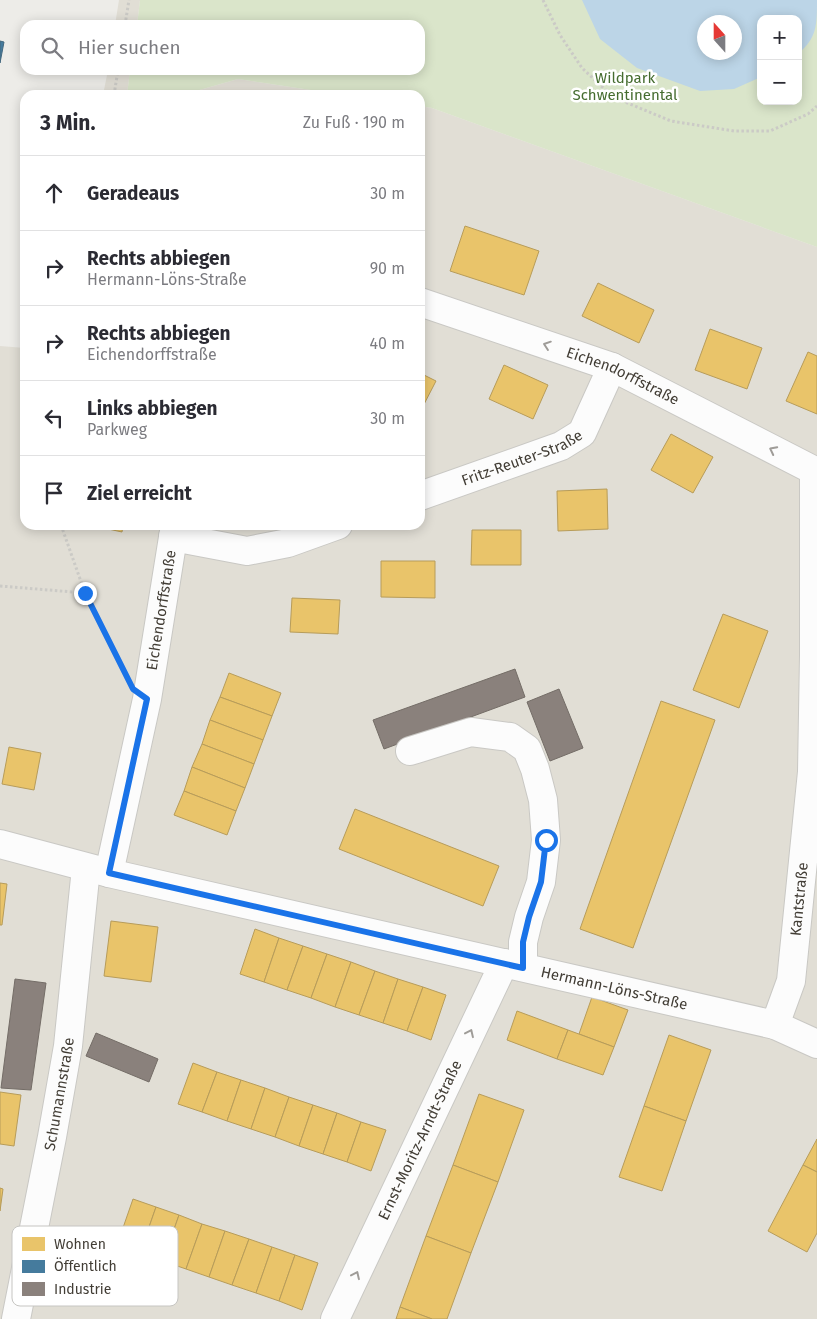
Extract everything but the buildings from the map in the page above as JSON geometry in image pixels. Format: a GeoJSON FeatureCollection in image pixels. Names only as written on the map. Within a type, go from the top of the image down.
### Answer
{"type":"FeatureCollection","features":[{"type":"Feature","properties":{"kind":"street","name":"Eichendorffstraße"},"geometry":{"type":"LineString","coordinates":[[425,304],[612,368],[815,471]]}},
{"type":"Feature","properties":{"kind":"street","name":"Fritz-Reuter-Straße"},"geometry":{"type":"LineString","coordinates":[[425,494],[562,446],[582,434],[612,368]]}},
{"type":"Feature","properties":{"kind":"street","name":"Kantstraße"},"geometry":{"type":"LineString","coordinates":[[775,1025],[791,980],[814,772],[815,471]]}},
{"type":"Feature","properties":{"kind":"street"},"geometry":{"type":"LineString","coordinates":[[174,531],[247,551],[288,543],[324,530]]}},
{"type":"Feature","properties":{"kind":"street","name":"Eichendorffstraße"},"geometry":{"type":"LineString","coordinates":[[98,870],[147,699],[174,531]]}},
{"type":"Feature","properties":{"kind":"street"},"geometry":{"type":"LineString","coordinates":[[410,752],[471,732],[510,737],[527,749],[544,800],[546,840],[541,882],[523,942],[513,965]]}},
{"type":"Feature","properties":{"kind":"street","name":"Hermann-Löns-Straße"},"geometry":{"type":"LineString","coordinates":[[0,844],[98,870],[775,1025],[817,1044]]}},
{"type":"Feature","properties":{"kind":"street","name":"Schumannstraße"},"geometry":{"type":"LineString","coordinates":[[34,1226],[52,1137],[98,870]]}},
{"type":"Feature","properties":{"kind":"street","name":"Ernst-Moritz-Arndt-Straße"},"geometry":{"type":"LineString","coordinates":[[335,1319],[513,965]]}},
{"type":"Feature","properties":{"kind":"street","name":"Schumannstraße"},"geometry":{"type":"LineString","coordinates":[[16,1319],[19,1306]]}},
{"type":"Feature","properties":{"kind":"path"},"geometry":{"type":"LineString","coordinates":[[126,20],[129,0]]}},
{"type":"Feature","properties":{"kind":"path"},"geometry":{"type":"LineString","coordinates":[[543,0],[560,35],[582,68],[613,97],[671,121],[734,131],[770,131],[808,114],[817,106]]}},
{"type":"Feature","properties":{"kind":"path"},"geometry":{"type":"LineString","coordinates":[[115,90],[117,75]]}},
{"type":"Feature","properties":{"kind":"path"},"geometry":{"type":"LineString","coordinates":[[63,530],[85,593],[133,689],[147,699]]}},
{"type":"Feature","properties":{"kind":"path"},"geometry":{"type":"LineString","coordinates":[[0,586],[85,593]]}},
{"type":"Feature","properties":{"kind":"shaded area"},"geometry":{"type":"Polygon","coordinates":[[[119,0],[140,0],[138,20],[116,20],[119,0]]]}},
{"type":"Feature","properties":{"kind":"shaded area"},"geometry":{"type":"Polygon","coordinates":[[[107,75],[129,75],[128,90],[104,90],[107,75]]]}},
{"type":"Feature","properties":{"kind":"shaded area"},"geometry":{"type":"Polygon","coordinates":[[[238,79],[311,90],[200,90],[238,79]]]}},
{"type":"Feature","properties":{"kind":"shaded area"},"geometry":{"type":"Polygon","coordinates":[[[425,107],[817,247],[817,1319],[0,1319],[0,346],[20,348],[20,530],[425,530],[425,107]]]}},
{"type":"Feature","properties":{"kind":"green space","name":"Wildpark Schwentinental"},"geometry":{"type":"Polygon","coordinates":[[[140,0],[817,0],[817,247],[425,107],[425,90],[311,90],[238,79],[200,90],[128,90],[129,75],[425,75],[425,20],[138,20],[140,0]]]}},
{"type":"Feature","properties":{"kind":"water"},"geometry":{"type":"Polygon","coordinates":[[[582,0],[817,0],[815,30],[809,42],[802,50],[802,15],[757,15],[757,79],[734,89],[700,91],[637,68],[600,39],[582,0]]]}},
{"type":"Feature","properties":{"kind":"route"},"geometry":{"type":"LineString","coordinates":[[85,593],[133,689],[147,699],[109,873],[523,968],[523,942],[541,882],[546,840]]}}]}
